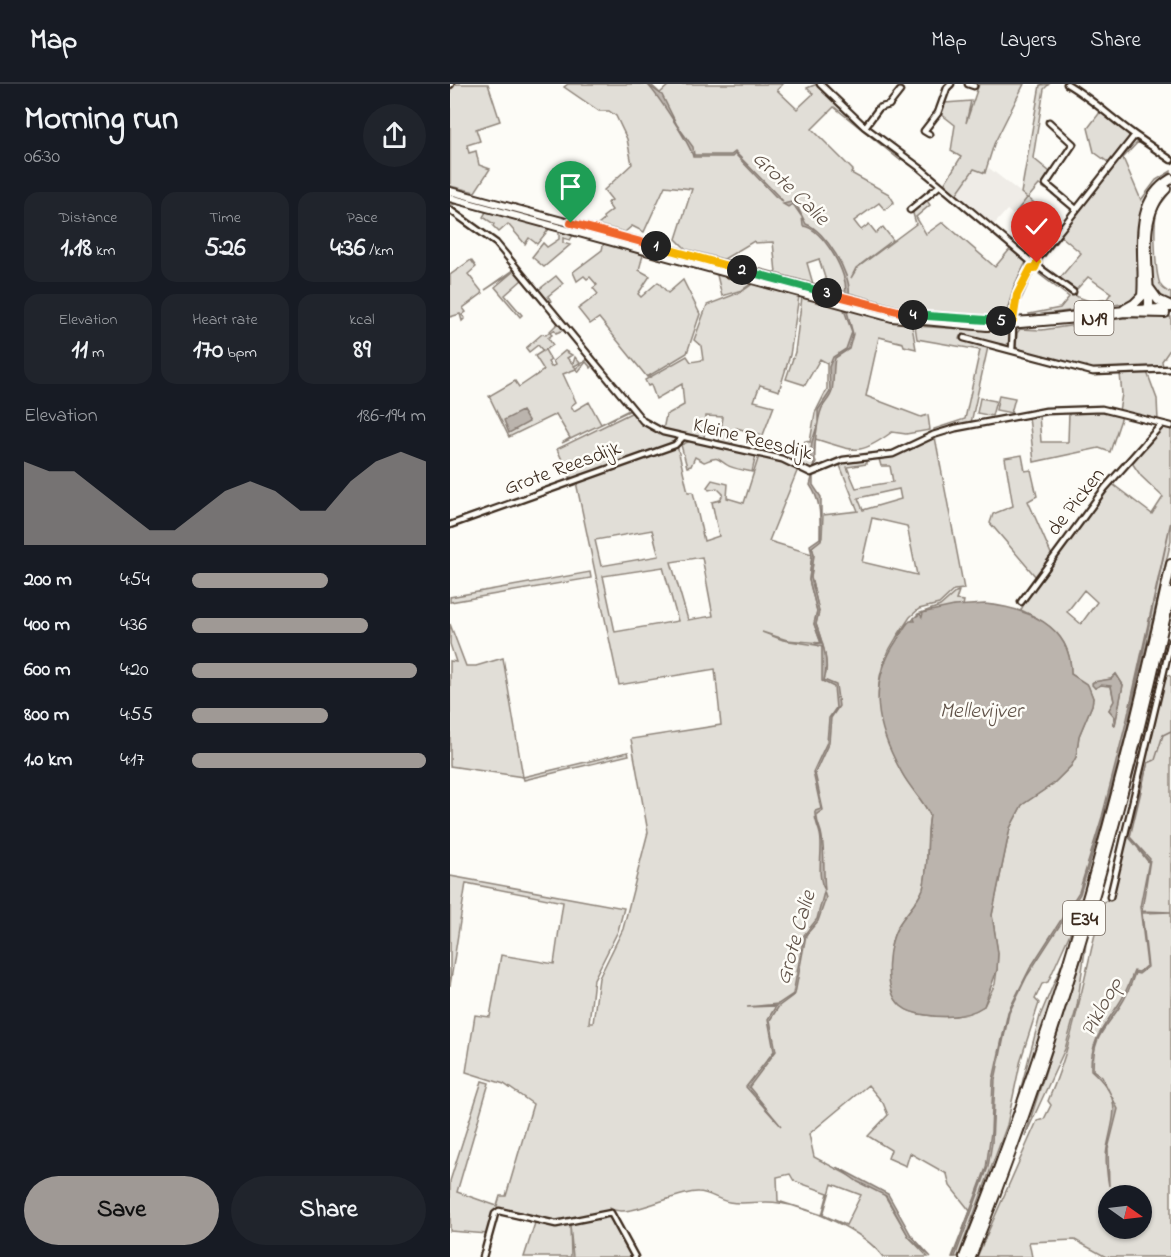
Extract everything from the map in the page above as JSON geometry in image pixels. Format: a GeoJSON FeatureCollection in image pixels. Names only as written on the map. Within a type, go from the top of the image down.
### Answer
{"type":"FeatureCollection","features":[{"type":"Feature","properties":{"kind":"highway"},"geometry":{"type":"LineString","coordinates":[[1147,308],[1142,235],[1145,213],[1155,192],[1171,179]]}},
{"type":"Feature","properties":{"kind":"highway"},"geometry":{"type":"LineString","coordinates":[[1125,309],[1139,300],[1146,285],[1149,219],[1158,198],[1171,185]]}},
{"type":"Feature","properties":{"kind":"highway"},"geometry":{"type":"LineString","coordinates":[[1146,285],[1155,297],[1170,310]]}},
{"type":"Feature","properties":{"kind":"highway"},"geometry":{"type":"LineString","coordinates":[[1085,319],[1147,308],[1170,310]]}},
{"type":"Feature","properties":{"kind":"highway","name":"E34"},"geometry":{"type":"LineString","coordinates":[[964,1257],[1024,1102],[1076,946],[1114,809],[1171,564]]}},
{"type":"Feature","properties":{"kind":"highway","name":"E34"},"geometry":{"type":"LineString","coordinates":[[971,1257],[1030,1103],[1079,957],[1121,805],[1171,592]]}},
{"type":"Feature","properties":{"kind":"main road","name":"N19"},"geometry":{"type":"LineString","coordinates":[[450,191],[908,321],[961,326],[1013,324],[1170,310]]}},
{"type":"Feature","properties":{"kind":"main road","name":"N19"},"geometry":{"type":"LineString","coordinates":[[450,198],[605,236]]}},
{"type":"Feature","properties":{"kind":"main road","name":"N19"},"geometry":{"type":"LineString","coordinates":[[1013,324],[1147,308]]}},
{"type":"Feature","properties":{"kind":"street"},"geometry":{"type":"LineString","coordinates":[[820,84],[865,127],[920,168],[939,186],[1073,292]]}},
{"type":"Feature","properties":{"kind":"street"},"geometry":{"type":"LineString","coordinates":[[929,134],[924,131],[938,112],[947,88],[951,84]]}},
{"type":"Feature","properties":{"kind":"street"},"geometry":{"type":"LineString","coordinates":[[962,84],[975,86]]}},
{"type":"Feature","properties":{"kind":"street"},"geometry":{"type":"LineString","coordinates":[[1067,84],[1083,92],[1106,114],[1171,160]]}},
{"type":"Feature","properties":{"kind":"street"},"geometry":{"type":"LineString","coordinates":[[865,127],[879,108],[889,105],[900,91]]}},
{"type":"Feature","properties":{"kind":"street"},"geometry":{"type":"LineString","coordinates":[[1049,122],[1073,144],[1047,178],[1046,186],[1076,209]]}},
{"type":"Feature","properties":{"kind":"street"},"geometry":{"type":"LineString","coordinates":[[1012,350],[1017,295],[1034,262],[1135,135]]}},
{"type":"Feature","properties":{"kind":"street"},"geometry":{"type":"LineString","coordinates":[[910,210],[939,186]]}},
{"type":"Feature","properties":{"kind":"street","name":"Kleine Reesdijk"},"geometry":{"type":"LineString","coordinates":[[450,210],[495,242],[643,421],[653,429],[782,459],[813,472],[843,460],[893,454],[933,435],[956,428],[1046,411],[1102,409],[1171,426]]}},
{"type":"Feature","properties":{"kind":"street"},"geometry":{"type":"LineString","coordinates":[[964,338],[1097,372],[1171,369]]}},
{"type":"Feature","properties":{"kind":"street","name":"de Picken"},"geometry":{"type":"LineString","coordinates":[[1021,602],[1105,488],[1162,424]]}},
{"type":"Feature","properties":{"kind":"street","name":"Grote Reesdijk"},"geometry":{"type":"LineString","coordinates":[[450,525],[675,445],[683,437]]}},
{"type":"Feature","properties":{"kind":"street"},"geometry":{"type":"LineString","coordinates":[[1110,897],[1171,641]]}},
{"type":"Feature","properties":{"kind":"street"},"geometry":{"type":"LineString","coordinates":[[483,1257],[495,1214],[499,1211],[556,1224],[611,1214],[635,1257]]}},
{"type":"Feature","properties":{"kind":"shaded area"},"geometry":{"type":"Polygon","coordinates":[[[454,84],[488,84],[500,121],[476,129],[480,141],[467,145],[469,153],[476,151],[479,165],[490,169],[475,192],[450,186],[450,87],[454,84]]]}},
{"type":"Feature","properties":{"kind":"shaded area"},"geometry":{"type":"Polygon","coordinates":[[[568,84],[650,84],[660,93],[670,84],[783,84],[777,90],[797,109],[813,94],[807,88],[817,84],[851,117],[903,158],[900,160],[834,107],[812,129],[853,170],[851,173],[889,194],[894,202],[885,210],[879,203],[854,221],[861,230],[869,224],[876,233],[883,227],[893,240],[856,268],[851,278],[857,268],[916,224],[912,210],[926,199],[930,205],[916,217],[926,234],[943,222],[995,267],[1011,248],[1027,260],[1014,286],[1005,318],[972,317],[903,309],[827,288],[819,259],[807,263],[813,284],[826,288],[686,249],[676,239],[692,189],[665,186],[644,232],[632,226],[625,232],[598,225],[604,220],[603,217],[612,210],[607,203],[612,200],[604,190],[632,164],[627,139],[616,116],[609,111],[599,111],[564,87],[568,84]],[[754,241],[724,259],[776,273],[773,242],[755,243],[754,241]]]}},
{"type":"Feature","properties":{"kind":"shaded area"},"geometry":{"type":"Polygon","coordinates":[[[979,84],[1024,84],[994,144],[985,173],[974,169],[955,196],[943,186],[961,157],[951,151],[955,125],[941,114],[945,103],[971,101],[966,123],[979,84]]]}},
{"type":"Feature","properties":{"kind":"shaded area"},"geometry":{"type":"Polygon","coordinates":[[[1049,84],[1044,89],[1033,158],[1050,172],[1044,181],[1045,189],[1039,185],[1028,198],[1043,210],[1030,229],[1026,225],[1027,217],[1016,212],[1027,198],[1021,193],[1040,85],[1049,84]]]}},
{"type":"Feature","properties":{"kind":"shaded area"},"geometry":{"type":"Polygon","coordinates":[[[1101,111],[1126,130],[1130,138],[1106,169],[1109,163],[1094,152],[1088,128],[1101,111]]]}},
{"type":"Feature","properties":{"kind":"shaded area"},"geometry":{"type":"Polygon","coordinates":[[[1139,140],[1169,160],[1138,142],[1123,158],[1141,200],[1156,180],[1171,171],[1171,176],[1160,184],[1139,295],[1129,303],[1030,316],[1029,314],[1060,308],[1069,297],[1039,274],[1040,269],[1078,297],[1092,302],[1107,299],[1111,293],[1088,277],[1076,290],[1059,279],[1081,253],[1061,236],[1042,260],[1042,267],[1039,260],[1133,141],[1139,140]]]}},
{"type":"Feature","properties":{"kind":"shaded area"},"geometry":{"type":"Polygon","coordinates":[[[989,168],[1043,210],[1030,229],[1007,210],[992,227],[955,196],[974,169],[985,173],[989,168]]]}},
{"type":"Feature","properties":{"kind":"shaded area"},"geometry":{"type":"Polygon","coordinates":[[[1171,187],[1157,211],[1155,236],[1158,278],[1162,287],[1171,293],[1171,302],[1158,296],[1153,287],[1151,226],[1164,192],[1171,187]]]}},
{"type":"Feature","properties":{"kind":"shaded area"},"geometry":{"type":"Polygon","coordinates":[[[454,200],[550,228],[537,244],[529,238],[525,244],[508,224],[499,232],[493,226],[494,224],[483,217],[486,212],[457,204],[451,205],[466,220],[450,209],[450,203],[454,203],[454,200]]]}},
{"type":"Feature","properties":{"kind":"shaded area"},"geometry":{"type":"Polygon","coordinates":[[[559,230],[574,234],[570,240],[563,238],[563,243],[570,245],[544,267],[532,257],[543,243],[547,247],[559,239],[559,230]]]}},
{"type":"Feature","properties":{"kind":"shaded area"},"geometry":{"type":"Polygon","coordinates":[[[612,238],[794,286],[772,282],[612,238]]]}},
{"type":"Feature","properties":{"kind":"shaded area"},"geometry":{"type":"Polygon","coordinates":[[[604,242],[643,255],[639,270],[650,276],[638,294],[641,297],[658,282],[668,293],[683,280],[700,314],[687,353],[647,377],[599,318],[590,324],[578,309],[598,294],[593,288],[597,285],[590,277],[587,279],[584,276],[577,281],[573,272],[602,250],[604,242]]]}},
{"type":"Feature","properties":{"kind":"shaded area"},"geometry":{"type":"Polygon","coordinates":[[[471,260],[476,267],[468,274],[483,293],[463,308],[466,312],[462,315],[465,318],[462,321],[460,314],[450,317],[450,275],[471,260]]]}},
{"type":"Feature","properties":{"kind":"shaded area"},"geometry":{"type":"Polygon","coordinates":[[[515,269],[530,286],[522,280],[505,295],[522,315],[520,317],[495,287],[514,271],[485,290],[515,269]]]}},
{"type":"Feature","properties":{"kind":"shaded area"},"geometry":{"type":"Polygon","coordinates":[[[709,271],[752,283],[742,290],[722,296],[717,275],[709,271]]]}},
{"type":"Feature","properties":{"kind":"shaded area"},"geometry":{"type":"Polygon","coordinates":[[[556,276],[563,284],[548,296],[551,301],[549,305],[537,291],[556,276]]]}},
{"type":"Feature","properties":{"kind":"shaded area"},"geometry":{"type":"Polygon","coordinates":[[[754,283],[799,296],[790,355],[779,391],[760,385],[754,401],[774,406],[763,435],[736,428],[732,446],[719,443],[723,417],[706,416],[704,439],[663,430],[666,415],[684,405],[682,384],[656,399],[651,385],[648,386],[645,380],[687,356],[691,362],[703,360],[701,346],[694,340],[707,305],[741,292],[754,283]]]}},
{"type":"Feature","properties":{"kind":"shaded area"},"geometry":{"type":"Polygon","coordinates":[[[802,297],[912,326],[916,349],[879,337],[866,396],[921,417],[928,415],[930,430],[906,434],[892,432],[862,449],[847,448],[815,439],[814,471],[794,463],[805,441],[810,442],[815,413],[827,389],[827,363],[820,359],[805,385],[786,379],[795,352],[802,297]]]}},
{"type":"Feature","properties":{"kind":"shaded area"},"geometry":{"type":"Polygon","coordinates":[[[1171,317],[1171,348],[1162,361],[1163,367],[1096,371],[1021,352],[1016,347],[1017,333],[1020,329],[1042,330],[1123,318],[1171,317]]]}},
{"type":"Feature","properties":{"kind":"shaded area"},"geometry":{"type":"Polygon","coordinates":[[[558,323],[564,330],[556,333],[554,330],[550,333],[552,335],[548,338],[553,345],[545,350],[551,360],[548,362],[551,367],[555,365],[553,361],[565,351],[572,355],[567,358],[573,364],[575,357],[580,363],[574,366],[576,368],[588,359],[594,364],[591,368],[586,362],[578,372],[576,369],[563,374],[576,402],[571,406],[574,411],[589,402],[601,424],[629,410],[628,405],[631,410],[562,443],[570,438],[556,414],[509,437],[489,396],[515,381],[519,387],[544,370],[535,356],[543,351],[538,345],[529,352],[526,348],[542,334],[546,335],[558,323]]]}},
{"type":"Feature","properties":{"kind":"shaded area"},"geometry":{"type":"Polygon","coordinates":[[[915,326],[1010,332],[1009,342],[1005,345],[960,336],[959,339],[988,347],[971,423],[934,433],[934,429],[965,419],[980,350],[917,339],[915,326]]]}},
{"type":"Feature","properties":{"kind":"shaded area"},"geometry":{"type":"Polygon","coordinates":[[[1147,372],[1157,399],[1158,421],[1119,411],[1122,394],[1120,374],[1147,372]]]}},
{"type":"Feature","properties":{"kind":"shaded area"},"geometry":{"type":"Polygon","coordinates":[[[999,395],[1015,398],[1011,413],[996,410],[999,395]]]}},
{"type":"Feature","properties":{"kind":"shaded area"},"geometry":{"type":"Polygon","coordinates":[[[980,398],[996,401],[992,416],[977,413],[980,398]]]}},
{"type":"Feature","properties":{"kind":"shaded area"},"geometry":{"type":"Polygon","coordinates":[[[1099,410],[1122,416],[1110,452],[1099,448],[1034,462],[1029,417],[1039,415],[1041,442],[1068,442],[1069,412],[1099,410]]]}},
{"type":"Feature","properties":{"kind":"shaded area"},"geometry":{"type":"Polygon","coordinates":[[[633,412],[652,430],[676,438],[676,443],[559,485],[571,479],[557,449],[633,412]]]}},
{"type":"Feature","properties":{"kind":"shaded area"},"geometry":{"type":"Polygon","coordinates":[[[1161,427],[1171,427],[1171,541],[1109,805],[1076,920],[1048,982],[1042,984],[1035,999],[1039,1003],[1021,1059],[1007,1125],[958,1257],[952,1257],[970,1211],[950,1186],[947,1174],[910,1153],[906,1166],[888,1158],[891,1150],[868,1136],[888,1115],[883,1103],[868,1085],[809,1134],[814,1157],[884,1194],[909,1237],[928,1257],[883,1257],[863,1238],[836,1222],[812,1212],[822,1215],[828,1193],[794,1181],[790,1174],[777,1177],[778,1201],[794,1206],[773,1202],[729,1202],[698,1192],[640,1208],[618,1211],[610,1208],[605,1214],[557,1223],[497,1209],[488,1234],[450,1231],[450,1181],[482,1081],[489,1083],[457,1192],[497,1206],[500,1196],[506,1196],[533,1104],[504,1084],[466,1072],[475,1015],[490,1017],[501,955],[554,964],[563,902],[466,883],[450,986],[450,876],[624,908],[618,931],[594,979],[589,1023],[593,1023],[599,978],[623,929],[648,832],[631,739],[721,725],[715,669],[619,685],[576,482],[677,445],[688,492],[693,492],[704,541],[719,536],[712,502],[720,500],[723,494],[717,488],[709,490],[707,487],[712,480],[728,484],[727,498],[744,503],[759,456],[783,462],[798,469],[769,541],[812,554],[809,580],[817,611],[814,624],[821,643],[787,640],[762,632],[783,640],[822,646],[824,680],[826,660],[816,624],[819,611],[811,578],[814,554],[812,547],[822,538],[823,515],[858,511],[839,463],[866,460],[866,464],[847,467],[856,488],[893,482],[890,466],[881,466],[879,459],[900,454],[935,437],[964,589],[954,590],[939,604],[919,609],[910,617],[896,638],[899,634],[885,659],[880,678],[878,696],[880,715],[892,753],[902,773],[930,815],[923,889],[896,931],[890,953],[889,977],[895,998],[907,1010],[934,1016],[956,1016],[984,1006],[995,984],[998,953],[992,915],[1010,828],[1022,805],[1053,784],[1071,766],[1076,757],[1079,736],[1092,705],[1093,698],[1088,686],[1071,674],[1070,661],[1063,642],[1050,627],[1021,610],[1032,588],[1111,483],[1152,514],[1163,497],[1141,476],[1130,460],[1161,427]],[[899,489],[858,498],[863,510],[901,499],[899,489]],[[872,518],[862,562],[917,575],[907,526],[872,518]],[[652,530],[595,540],[601,566],[659,556],[652,530]],[[702,557],[671,562],[688,620],[713,616],[702,557]],[[663,567],[603,576],[615,632],[678,621],[663,567]],[[1084,590],[1067,612],[1081,624],[1097,602],[1084,590]],[[1116,674],[1111,679],[1092,683],[1095,688],[1100,685],[1111,686],[1114,701],[1109,710],[1115,717],[1113,723],[1115,725],[1123,685],[1116,674]],[[832,1184],[823,1215],[846,1225],[861,1195],[832,1184]]]}},
{"type":"Feature","properties":{"kind":"shaded area"},"geometry":{"type":"Polygon","coordinates":[[[690,441],[756,455],[752,472],[732,468],[716,459],[704,462],[695,457],[691,466],[687,467],[681,445],[690,441]]]}},
{"type":"Feature","properties":{"kind":"shaded area"},"geometry":{"type":"Polygon","coordinates":[[[1022,455],[1025,471],[1031,470],[1037,496],[1028,501],[1052,556],[1036,577],[990,523],[993,514],[1013,506],[1005,458],[1022,455]]]}},
{"type":"Feature","properties":{"kind":"shaded area"},"geometry":{"type":"Polygon","coordinates":[[[590,572],[591,578],[450,602],[450,597],[590,572]]]}},
{"type":"Feature","properties":{"kind":"shaded area"},"geometry":{"type":"Polygon","coordinates":[[[959,591],[956,600],[964,601],[963,606],[923,613],[923,617],[919,614],[914,622],[910,623],[918,614],[940,606],[959,591]]]}},
{"type":"Feature","properties":{"kind":"shaded area"},"geometry":{"type":"Polygon","coordinates":[[[450,624],[466,666],[476,666],[503,658],[523,777],[450,766],[450,661],[456,662],[450,644],[450,624]]]}},
{"type":"Feature","properties":{"kind":"shaded area"},"geometry":{"type":"Polygon","coordinates":[[[1166,673],[1171,677],[1171,1257],[1106,1257],[1075,1240],[1029,1242],[1032,1257],[977,1257],[1037,1121],[1044,1119],[1051,1105],[1048,1101],[1073,1027],[1103,902],[1111,899],[1166,673]]]}},
{"type":"Feature","properties":{"kind":"shaded area"},"geometry":{"type":"Polygon","coordinates":[[[628,752],[629,755],[524,780],[523,777],[628,752]]]}},
{"type":"Feature","properties":{"kind":"shaded area"},"geometry":{"type":"Polygon","coordinates":[[[1075,934],[1011,1125],[1040,1016],[1075,934]]]}},
{"type":"Feature","properties":{"kind":"shaded area"},"geometry":{"type":"Polygon","coordinates":[[[1086,944],[1077,1006],[1065,1049],[1025,1136],[1086,944]]]}},
{"type":"Feature","properties":{"kind":"shaded area"},"geometry":{"type":"Polygon","coordinates":[[[606,1216],[612,1218],[633,1257],[573,1257],[570,1225],[571,1257],[524,1257],[535,1223],[532,1220],[553,1224],[606,1216]]]}},
{"type":"Feature","properties":{"kind":"water"},"geometry":{"type":"Polygon","coordinates":[[[647,84],[662,95],[677,125],[693,147],[694,155],[731,155],[735,152],[783,201],[776,197],[735,154],[732,157],[693,157],[673,120],[647,84]]]}},
{"type":"Feature","properties":{"kind":"water"},"geometry":{"type":"Polygon","coordinates":[[[791,202],[797,206],[806,224],[821,235],[836,254],[846,276],[849,294],[845,293],[839,265],[826,243],[810,228],[803,226],[802,217],[793,204],[788,207],[783,204],[791,202]]]}},
{"type":"Feature","properties":{"kind":"water"},"geometry":{"type":"Polygon","coordinates":[[[844,310],[847,311],[853,334],[849,349],[835,358],[832,391],[822,408],[818,422],[818,410],[830,392],[829,367],[833,357],[846,349],[852,332],[844,310]]]}},
{"type":"Feature","properties":{"kind":"water"},"geometry":{"type":"Polygon","coordinates":[[[522,411],[529,422],[509,433],[504,420],[522,411]]]}},
{"type":"Feature","properties":{"kind":"water"},"geometry":{"type":"Polygon","coordinates":[[[818,424],[816,463],[812,470],[814,464],[810,456],[818,424]]]}},
{"type":"Feature","properties":{"kind":"water"},"geometry":{"type":"Polygon","coordinates":[[[813,474],[813,485],[821,497],[821,540],[812,547],[814,554],[811,578],[819,611],[816,624],[826,659],[824,680],[836,685],[839,706],[831,718],[829,742],[815,773],[823,810],[817,814],[817,817],[823,844],[825,890],[820,870],[821,841],[815,814],[815,811],[821,809],[813,772],[827,742],[829,718],[836,708],[834,687],[822,681],[822,647],[815,644],[821,643],[814,624],[817,611],[809,580],[812,555],[810,545],[820,538],[820,511],[810,485],[813,474]]]}},
{"type":"Feature","properties":{"kind":"water"},"geometry":{"type":"Polygon","coordinates":[[[1171,521],[1126,733],[1101,826],[1080,894],[1027,976],[1009,1013],[995,1080],[992,1143],[988,1167],[955,1257],[953,1257],[986,1168],[991,1132],[993,1080],[1008,1012],[1030,968],[1079,892],[1102,817],[1127,719],[1171,521]]]}},
{"type":"Feature","properties":{"kind":"water","name":"Mellevijver"},"geometry":{"type":"Polygon","coordinates":[[[985,604],[1001,606],[1030,615],[1055,631],[1064,643],[1071,674],[1088,685],[1093,698],[1092,705],[1079,736],[1076,757],[1071,766],[1053,784],[1022,805],[1010,828],[992,915],[998,953],[997,970],[984,1006],[956,1016],[923,1015],[907,1010],[895,998],[891,989],[889,965],[896,931],[923,889],[930,815],[902,773],[886,739],[878,706],[881,673],[905,627],[910,621],[915,621],[914,618],[920,614],[922,617],[923,613],[954,606],[985,604]]]}},
{"type":"Feature","properties":{"kind":"water"},"geometry":{"type":"Polygon","coordinates":[[[1116,674],[1123,685],[1115,725],[1113,723],[1115,717],[1109,710],[1114,701],[1111,686],[1101,685],[1095,688],[1092,685],[1093,682],[1111,679],[1116,674]]]}},
{"type":"Feature","properties":{"kind":"water"},"geometry":{"type":"Polygon","coordinates":[[[1148,762],[1130,837],[1150,859],[1142,911],[1171,912],[1142,913],[1148,967],[1139,974],[1135,973],[1124,1000],[1101,1033],[1095,1048],[1093,1070],[1102,1077],[1108,1089],[1091,1070],[1091,1059],[1099,1033],[1122,998],[1134,971],[1139,972],[1147,965],[1140,907],[1149,861],[1128,836],[1148,762]]]}},
{"type":"Feature","properties":{"kind":"water"},"geometry":{"type":"Polygon","coordinates":[[[824,892],[826,898],[818,921],[806,935],[795,994],[779,1006],[770,1020],[776,1051],[749,1087],[781,1126],[746,1087],[774,1051],[768,1019],[776,1006],[747,1007],[778,1004],[793,994],[804,935],[817,919],[824,892]]]}},
{"type":"Feature","properties":{"kind":"water"},"geometry":{"type":"Polygon","coordinates":[[[1108,1089],[1118,1109],[1108,1149],[1109,1185],[1106,1152],[1114,1106],[1108,1089]]]}},
{"type":"Feature","properties":{"kind":"water"},"geometry":{"type":"Polygon","coordinates":[[[837,1167],[888,1194],[911,1235],[931,1257],[909,1237],[886,1196],[858,1182],[837,1167]]]}},
{"type":"Feature","properties":{"kind":"waterway","name":"Pikloop"},"geometry":{"type":"LineString","coordinates":[[1148,763],[1155,760],[1163,735],[1171,731]]}},
{"type":"Feature","properties":{"kind":"waterway","name":"Pikloop"},"geometry":{"type":"LineString","coordinates":[[1132,820],[1141,787]]}},
{"type":"Feature","properties":{"kind":"waterway","name":"Pikloop"},"geometry":{"type":"LineString","coordinates":[[1139,850],[1149,863]]}},
{"type":"Feature","properties":{"kind":"route"},"geometry":{"type":"LineString","coordinates":[[571,223],[900,313],[947,319],[1013,320],[1014,305],[1024,277],[1031,268],[1037,266],[1037,263]]}},
{"type":"Feature","properties":{"kind":"water label","name":"Grote Calie"},"geometry":{"type":"Point","coordinates":[792,187]}},
{"type":"Feature","properties":{"kind":"water label","name":"Grote Calie"},"geometry":{"type":"Point","coordinates":[794,937]}}]}
